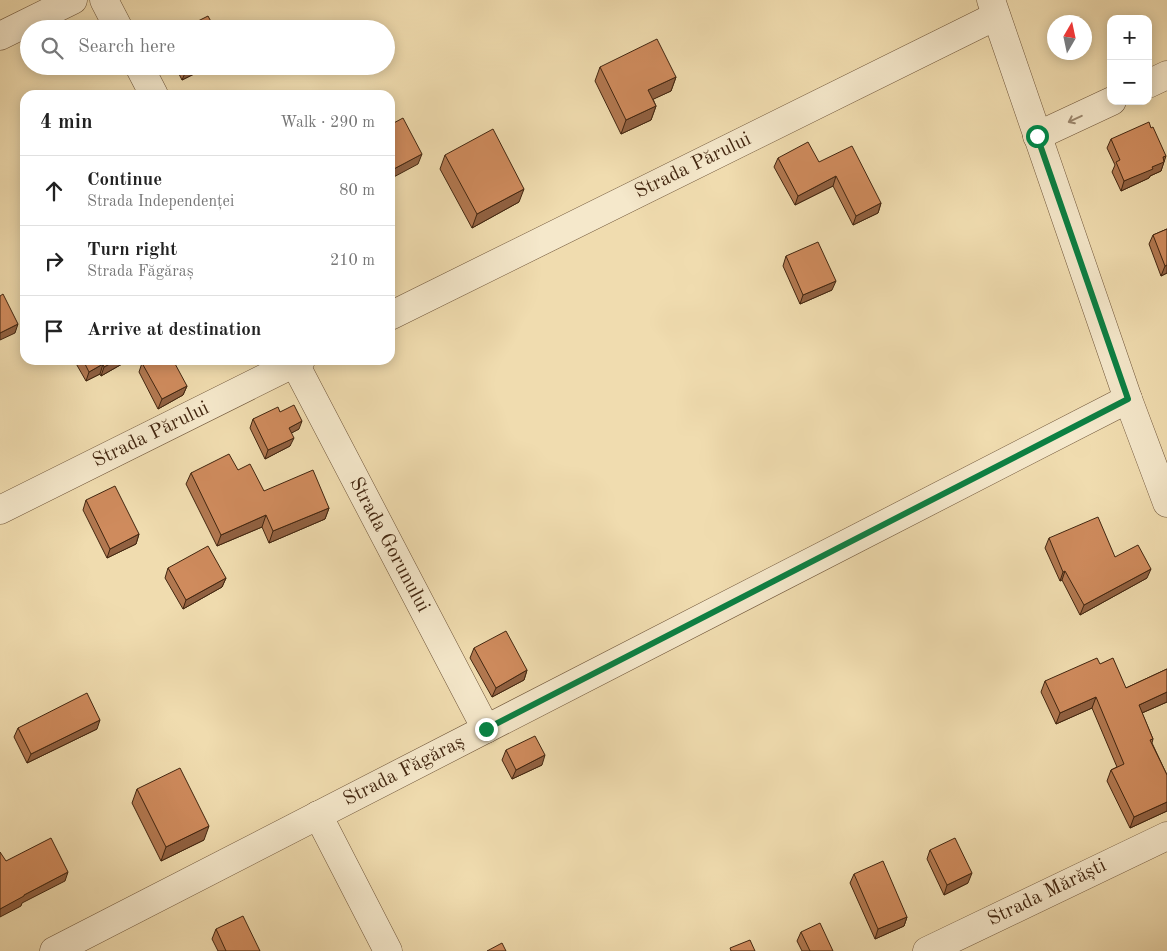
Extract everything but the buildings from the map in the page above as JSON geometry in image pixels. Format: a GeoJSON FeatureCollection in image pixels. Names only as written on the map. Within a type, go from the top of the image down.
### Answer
{"type":"FeatureCollection","features":[{"type":"Feature","properties":{"kind":"street"},"geometry":{"type":"LineString","coordinates":[[32,20],[73,0]]}},
{"type":"Feature","properties":{"kind":"street"},"geometry":{"type":"LineString","coordinates":[[104,0],[114,20]]}},
{"type":"Feature","properties":{"kind":"street"},"geometry":{"type":"LineString","coordinates":[[993,8],[1128,399],[1167,503]]}},
{"type":"Feature","properties":{"kind":"street","name":"Strada Părului"},"geometry":{"type":"LineString","coordinates":[[395,313],[993,8]]}},
{"type":"Feature","properties":{"kind":"street"},"geometry":{"type":"LineString","coordinates":[[0,36],[20,26]]}},
{"type":"Feature","properties":{"kind":"street"},"geometry":{"type":"LineString","coordinates":[[144,75],[151,90]]}},
{"type":"Feature","properties":{"kind":"street"},"geometry":{"type":"LineString","coordinates":[[1152,82],[1167,75]]}},
{"type":"Feature","properties":{"kind":"street"},"geometry":{"type":"LineString","coordinates":[[1037,136],[1107,103]]}},
{"type":"Feature","properties":{"kind":"street","name":"Strada Părului"},"geometry":{"type":"LineString","coordinates":[[0,510],[288,365]]}},
{"type":"Feature","properties":{"kind":"street","name":"Strada Gorunului"},"geometry":{"type":"LineString","coordinates":[[298,365],[486,729]]}},
{"type":"Feature","properties":{"kind":"street","name":"Strada Făgăraș"},"geometry":{"type":"LineString","coordinates":[[54,951],[1128,399]]}},
{"type":"Feature","properties":{"kind":"street"},"geometry":{"type":"LineString","coordinates":[[318,815],[388,951]]}},
{"type":"Feature","properties":{"kind":"street","name":"Strada Mărăști"},"geometry":{"type":"LineString","coordinates":[[927,951],[1167,836]]}},
{"type":"Feature","properties":{"kind":"route"},"geometry":{"type":"LineString","coordinates":[[486,729],[1128,399],[1037,136]]}}]}
